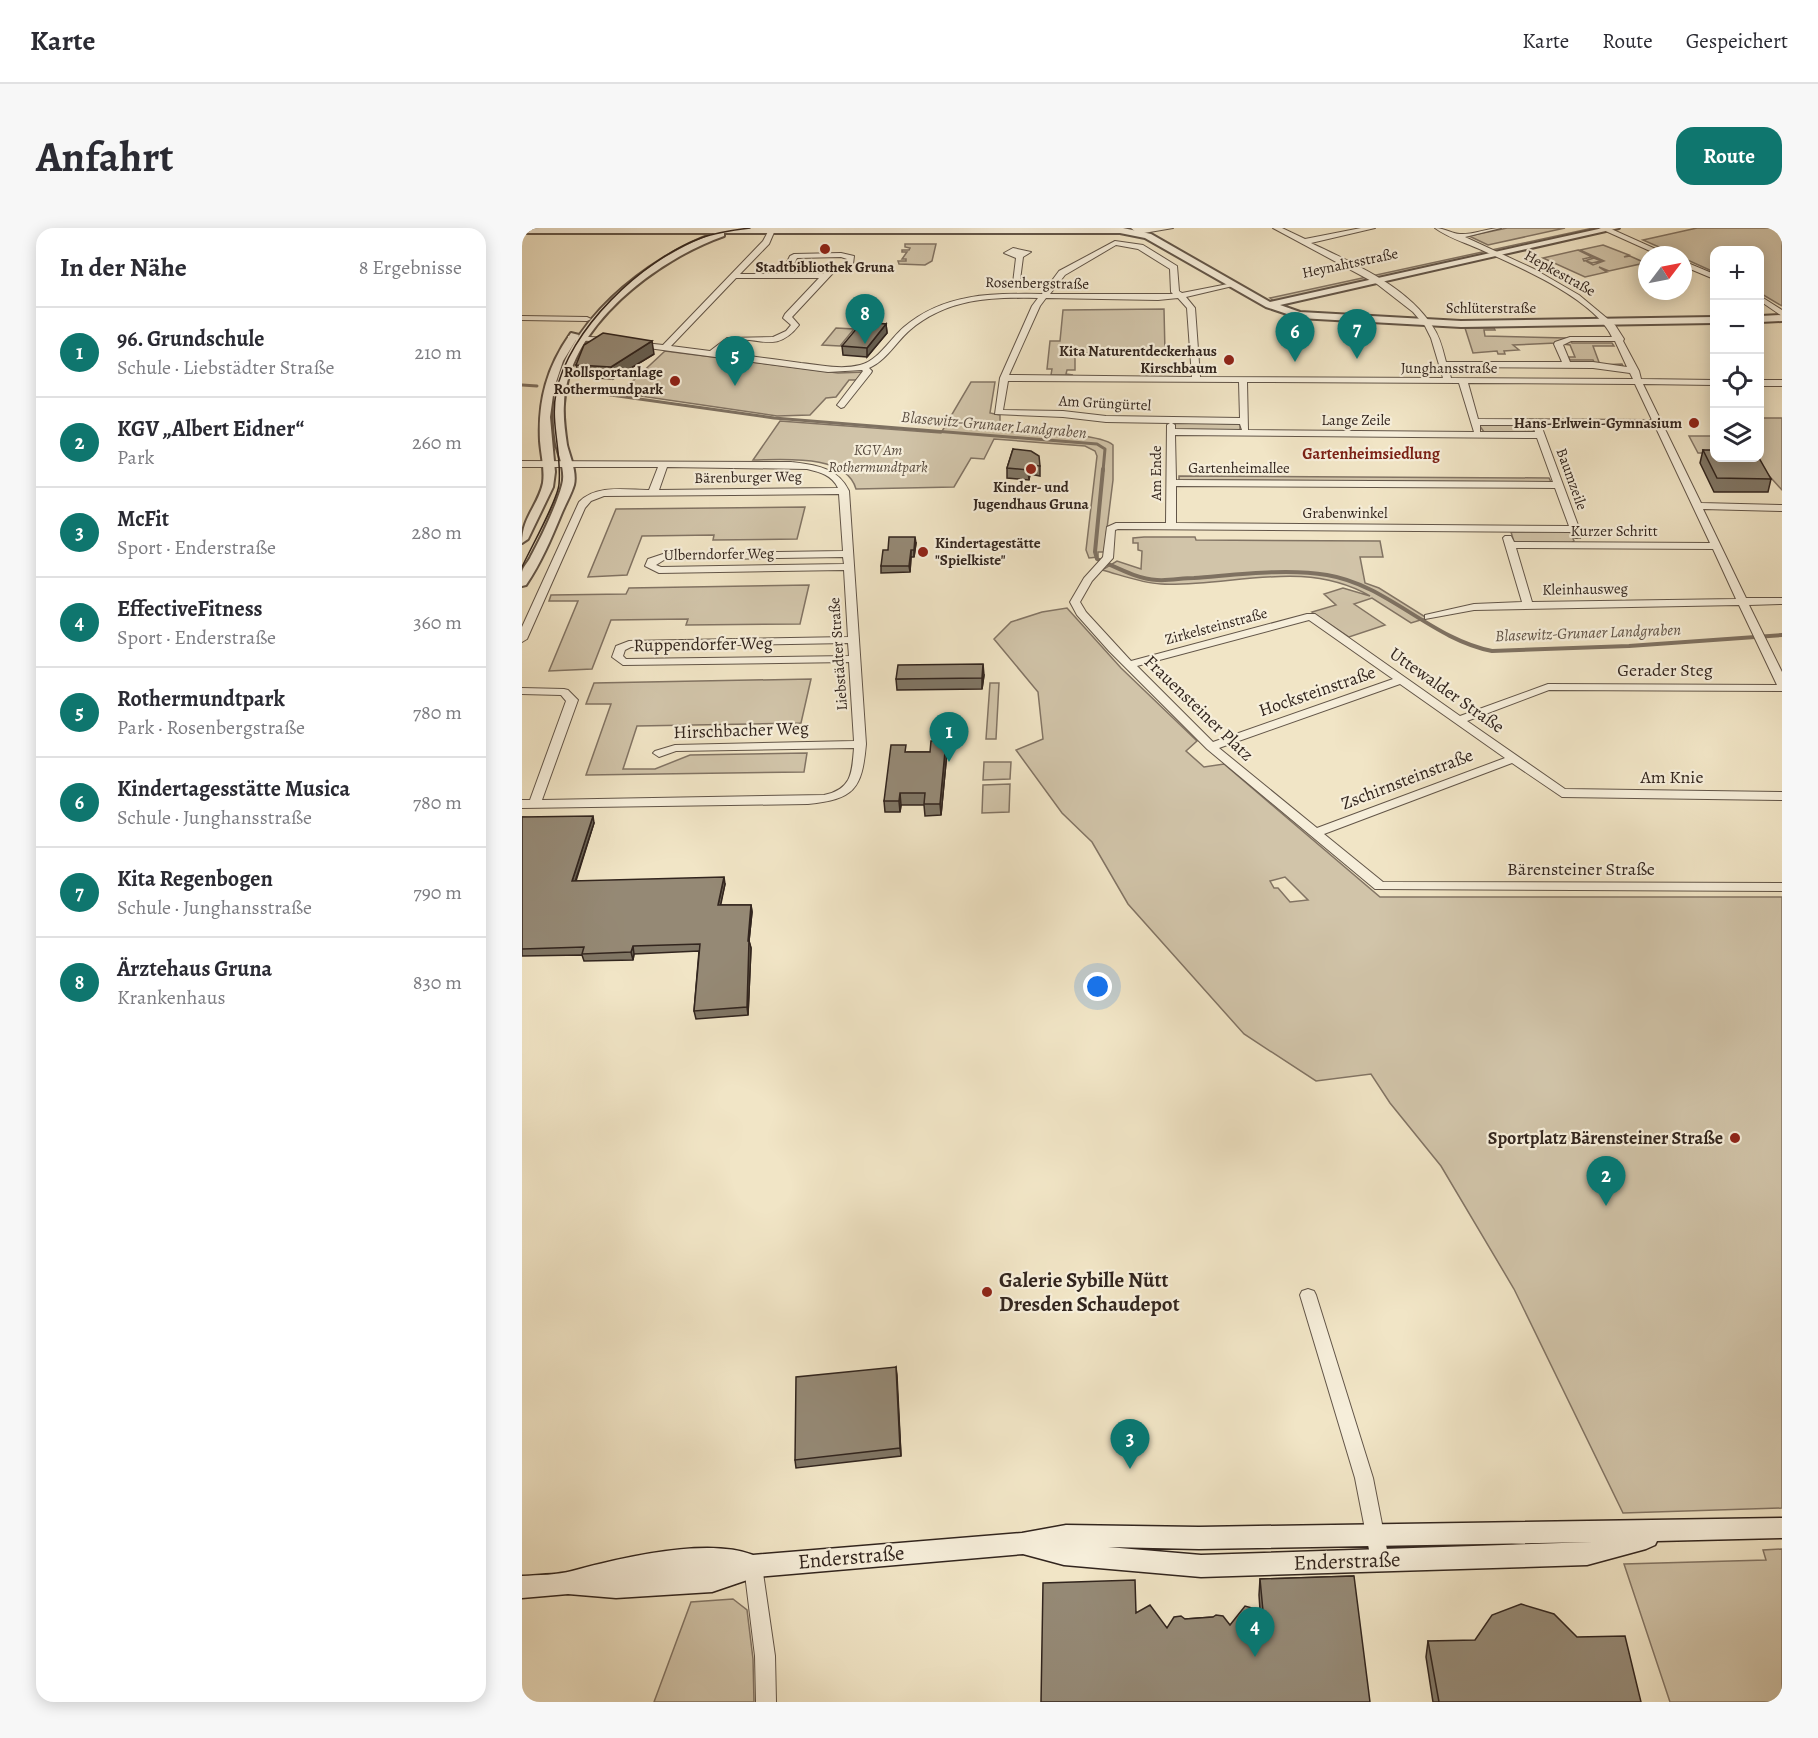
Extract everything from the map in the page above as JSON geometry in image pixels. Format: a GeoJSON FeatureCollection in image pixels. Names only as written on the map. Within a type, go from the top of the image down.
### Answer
{"type":"FeatureCollection","features":[{"type":"Feature","properties":{"kind":"main road","name":"Enderstraße"},"geometry":{"type":"LineString","coordinates":[[522,1587],[567,1583],[616,1587],[712,1581],[734,1575],[753,1566],[1022,1544],[1066,1536],[1199,1538],[1782,1528]]}},
{"type":"Feature","properties":{"kind":"main road","name":"Enderstraße"},"geometry":{"type":"LineString","coordinates":[[1022,1544],[1064,1554],[1201,1566],[1587,1554],[1671,1531]]}},
{"type":"Feature","properties":{"kind":"street"},"geometry":{"type":"LineString","coordinates":[[522,582],[538,555],[567,490],[570,474],[558,417],[564,375],[584,338],[622,295],[666,260],[707,238],[771,229],[1136,230],[1169,228]]}},
{"type":"Feature","properties":{"kind":"street"},"geometry":{"type":"LineString","coordinates":[[1277,228],[1370,278],[1414,308],[1427,323],[1436,340],[1448,382]]}},
{"type":"Feature","properties":{"kind":"street"},"geometry":{"type":"LineString","coordinates":[[1303,242],[1371,228]]}},
{"type":"Feature","properties":{"kind":"street","name":"Hepkestraße"},"geometry":{"type":"LineString","coordinates":[[1439,228],[1575,295],[1608,322],[1620,339],[1782,686]]}},
{"type":"Feature","properties":{"kind":"street"},"geometry":{"type":"LineString","coordinates":[[1457,237],[1497,228]]}},
{"type":"Feature","properties":{"kind":"street","name":"Heynahtsstraße"},"geometry":{"type":"LineString","coordinates":[[1269,305],[1484,249],[1583,228]]}},
{"type":"Feature","properties":{"kind":"street"},"geometry":{"type":"LineString","coordinates":[[522,230],[723,229],[746,231]]}},
{"type":"Feature","properties":{"kind":"street"},"geometry":{"type":"LineString","coordinates":[[522,539],[548,487],[543,418],[546,390],[550,374],[571,338],[607,297],[638,272],[682,243],[723,229]]}},
{"type":"Feature","properties":{"kind":"street"},"geometry":{"type":"LineString","coordinates":[[665,348],[766,242],[771,229]]}},
{"type":"Feature","properties":{"kind":"street"},"geometry":{"type":"LineString","coordinates":[[1608,229],[1645,246]]}},
{"type":"Feature","properties":{"kind":"street","name":"Heynahtsstraße"},"geometry":{"type":"LineString","coordinates":[[1257,299],[1494,254],[1608,229]]}},
{"type":"Feature","properties":{"kind":"street","name":"Schlüterstraße"},"geometry":{"type":"LineString","coordinates":[[1136,230],[1257,299],[1299,315],[1427,323],[1710,320]]}},
{"type":"Feature","properties":{"kind":"street"},"geometry":{"type":"LineString","coordinates":[[1004,378],[1045,292],[1064,271],[1118,243],[1140,247],[1174,267],[1175,292],[1189,303],[1191,308],[1196,380]]}},
{"type":"Feature","properties":{"kind":"street"},"geometry":{"type":"LineString","coordinates":[[712,354],[730,340],[769,341],[786,336],[795,325],[787,318],[788,316],[830,271],[849,264],[851,258],[841,255],[794,256],[784,276]]}},
{"type":"Feature","properties":{"kind":"street"},"geometry":{"type":"LineString","coordinates":[[1020,256],[1017,280],[1026,286],[1045,292]]}},
{"type":"Feature","properties":{"kind":"street"},"geometry":{"type":"LineString","coordinates":[[1692,267],[1710,275]]}},
{"type":"Feature","properties":{"kind":"street"},"geometry":{"type":"LineString","coordinates":[[734,276],[826,276]]}},
{"type":"Feature","properties":{"kind":"street","name":"Rosenbergstraße"},"geometry":{"type":"LineString","coordinates":[[841,405],[868,371],[864,368],[881,358],[910,326],[956,302],[987,295],[1045,292],[1143,299],[1180,297],[1233,285]]}},
{"type":"Feature","properties":{"kind":"street"},"geometry":{"type":"LineString","coordinates":[[1762,300],[1782,316]]}},
{"type":"Feature","properties":{"kind":"street"},"geometry":{"type":"LineString","coordinates":[[1764,318],[1782,316]]}},
{"type":"Feature","properties":{"kind":"street"},"geometry":{"type":"LineString","coordinates":[[522,318],[587,319]]}},
{"type":"Feature","properties":{"kind":"street"},"geometry":{"type":"LineString","coordinates":[[571,338],[828,369],[864,368]]}},
{"type":"Feature","properties":{"kind":"street"},"geometry":{"type":"LineString","coordinates":[[1567,364],[1558,344],[1570,339],[1620,339]]}},
{"type":"Feature","properties":{"kind":"street","name":"Junghansstraße"},"geometry":{"type":"LineString","coordinates":[[1442,364],[1567,364],[1635,371]]}},
{"type":"Feature","properties":{"kind":"street","name":"Junghansstraße"},"geometry":{"type":"LineString","coordinates":[[1004,378],[1710,382]]}},
{"type":"Feature","properties":{"kind":"street","name":"Am Grüngürtel"},"geometry":{"type":"LineString","coordinates":[[1004,378],[999,413],[1244,421]]}},
{"type":"Feature","properties":{"kind":"street"},"geometry":{"type":"LineString","coordinates":[[1243,380],[1245,433]]}},
{"type":"Feature","properties":{"kind":"street"},"geometry":{"type":"LineString","coordinates":[[1463,382],[1478,434]]}},
{"type":"Feature","properties":{"kind":"street"},"geometry":{"type":"LineString","coordinates":[[1764,382],[1782,383]]}},
{"type":"Feature","properties":{"kind":"street","name":"Am Ende"},"geometry":{"type":"LineString","coordinates":[[1170,420],[1171,527]]}},
{"type":"Feature","properties":{"kind":"street"},"geometry":{"type":"LineString","coordinates":[[1474,422],[1660,423]]}},
{"type":"Feature","properties":{"kind":"street","name":"Baumzeile"},"geometry":{"type":"LineString","coordinates":[[1536,422],[1580,546]]}},
{"type":"Feature","properties":{"kind":"street","name":"Lange Zeile"},"geometry":{"type":"LineString","coordinates":[[1171,432],[1541,435]]}},
{"type":"Feature","properties":{"kind":"street"},"geometry":{"type":"LineString","coordinates":[[522,464],[805,466],[831,473],[840,480],[844,491]]}},
{"type":"Feature","properties":{"kind":"street"},"geometry":{"type":"LineString","coordinates":[[653,493],[663,465]]}},
{"type":"Feature","properties":{"kind":"street","name":"Gartenheimallee"},"geometry":{"type":"LineString","coordinates":[[1171,478],[1557,480]]}},
{"type":"Feature","properties":{"kind":"street","name":"Bärenburger Weg"},"geometry":{"type":"LineString","coordinates":[[522,639],[582,503],[589,498],[604,493],[844,491]]}},
{"type":"Feature","properties":{"kind":"street","name":"Liebstädter Straße"},"geometry":{"type":"LineString","coordinates":[[528,803],[808,800],[832,797],[844,793],[852,786],[858,775],[860,744],[844,491]]}},
{"type":"Feature","properties":{"kind":"street"},"geometry":{"type":"LineString","coordinates":[[1698,506],[1782,508]]}},
{"type":"Feature","properties":{"kind":"street","name":"Grabenwinkel"},"geometry":{"type":"LineString","coordinates":[[1116,526],[1574,529]]}},
{"type":"Feature","properties":{"kind":"street","name":"Frauensteiner Platz"},"geometry":{"type":"LineString","coordinates":[[1116,526],[1110,530],[1104,562],[1081,589],[1075,602],[1076,607],[1129,665],[1211,747],[1380,886]]}},
{"type":"Feature","properties":{"kind":"street"},"geometry":{"type":"LineString","coordinates":[[1506,529],[1528,604]]}},
{"type":"Feature","properties":{"kind":"street","name":"Kurzer Schritt"},"geometry":{"type":"LineString","coordinates":[[1510,545],[1717,546]]}},
{"type":"Feature","properties":{"kind":"street","name":"Ulberndorfer Weg"},"geometry":{"type":"LineString","coordinates":[[848,554],[663,557],[652,561],[650,566],[654,570],[849,567]]}},
{"type":"Feature","properties":{"kind":"street"},"geometry":{"type":"LineString","coordinates":[[1742,601],[1782,601]]}},
{"type":"Feature","properties":{"kind":"street","name":"Kleinhausweg"},"geometry":{"type":"LineString","coordinates":[[1429,617],[1474,607],[1528,604],[1742,601]]}},
{"type":"Feature","properties":{"kind":"street","name":"Zirkelsteinstraße"},"geometry":{"type":"LineString","coordinates":[[1129,665],[1311,616]]}},
{"type":"Feature","properties":{"kind":"street","name":"Uttewalder Straße"},"geometry":{"type":"LineString","coordinates":[[1311,616],[1562,793]]}},
{"type":"Feature","properties":{"kind":"street","name":"Ruppendorfer Weg"},"geometry":{"type":"LineString","coordinates":[[854,640],[629,644],[620,648],[617,657],[623,662],[855,659]]}},
{"type":"Feature","properties":{"kind":"street","name":"Hocksteinstraße"},"geometry":{"type":"LineString","coordinates":[[1211,747],[1401,680]]}},
{"type":"Feature","properties":{"kind":"street","name":"Gerader Steg"},"geometry":{"type":"LineString","coordinates":[[1458,720],[1548,687],[1782,686]]}},
{"type":"Feature","properties":{"kind":"street"},"geometry":{"type":"LineString","coordinates":[[522,691],[556,691],[569,695],[572,700],[528,803]]}},
{"type":"Feature","properties":{"kind":"street","name":"Hirschbacher Weg"},"geometry":{"type":"LineString","coordinates":[[659,753],[675,748],[860,744]]}},
{"type":"Feature","properties":{"kind":"street","name":"Zschirnsteinstraße"},"geometry":{"type":"LineString","coordinates":[[1315,833],[1513,759]]}},
{"type":"Feature","properties":{"kind":"street","name":"Am Knie"},"geometry":{"type":"LineString","coordinates":[[1562,793],[1782,796]]}},
{"type":"Feature","properties":{"kind":"street","name":"Bärensteiner Straße"},"geometry":{"type":"LineString","coordinates":[[1380,886],[1782,887]]}},
{"type":"Feature","properties":{"kind":"street","name":"Enderstraße"},"geometry":{"type":"LineString","coordinates":[[1308,1295],[1364,1478],[1375,1535]]}},
{"type":"Feature","properties":{"kind":"street"},"geometry":{"type":"LineString","coordinates":[[1375,1535],[1380,1560]]}},
{"type":"Feature","properties":{"kind":"street"},"geometry":{"type":"LineString","coordinates":[[753,1566],[765,1656],[766,1702]]}},
{"type":"Feature","properties":{"kind":"green space"},"geometry":{"type":"Polygon","coordinates":[[[1507,228],[1565,228],[1488,245],[1469,236],[1507,228]]]}},
{"type":"Feature","properties":{"kind":"green space"},"geometry":{"type":"Polygon","coordinates":[[[1593,228],[1606,228],[1274,301],[1270,298],[1593,228]]]}},
{"type":"Feature","properties":{"kind":"green space"},"geometry":{"type":"Polygon","coordinates":[[[1697,228],[1782,228],[1782,306],[1764,295],[1764,246],[1710,246],[1710,270],[1692,262],[1692,246],[1657,246],[1643,240],[1697,228]]]}},
{"type":"Feature","properties":{"kind":"green space"},"geometry":{"type":"Polygon","coordinates":[[[905,244],[936,244],[932,261],[925,265],[899,264],[898,261],[906,261],[902,259],[907,252],[902,252],[902,250],[910,248],[905,247],[905,244]]]}},
{"type":"Feature","properties":{"kind":"green space"},"geometry":{"type":"Polygon","coordinates":[[[1603,245],[1629,255],[1624,257],[1630,256],[1638,260],[1638,264],[1609,271],[1599,267],[1607,272],[1585,277],[1543,258],[1578,250],[1592,257],[1583,259],[1584,261],[1594,258],[1601,261],[1592,263],[1586,261],[1593,265],[1604,261],[1580,250],[1603,245]]]}},
{"type":"Feature","properties":{"kind":"green space"},"geometry":{"type":"Polygon","coordinates":[[[1164,309],[1165,353],[1075,353],[1075,370],[1067,370],[1066,374],[1073,375],[1051,375],[1052,369],[1047,369],[1050,341],[1060,341],[1063,310],[1164,309]]]}},
{"type":"Feature","properties":{"kind":"green space"},"geometry":{"type":"Polygon","coordinates":[[[836,328],[854,329],[840,346],[822,345],[836,328]]]}},
{"type":"Feature","properties":{"kind":"green space"},"geometry":{"type":"Polygon","coordinates":[[[1465,328],[1494,328],[1495,330],[1484,330],[1485,336],[1566,338],[1556,343],[1513,345],[1519,350],[1504,351],[1505,354],[1498,354],[1497,351],[1473,353],[1465,328]]]}},
{"type":"Feature","properties":{"kind":"green space"},"geometry":{"type":"Polygon","coordinates":[[[1570,340],[1572,343],[1612,343],[1614,346],[1593,346],[1600,365],[1595,364],[1593,360],[1570,360],[1568,357],[1575,357],[1570,345],[1563,344],[1570,340]]]}},
{"type":"Feature","properties":{"kind":"green space"},"geometry":{"type":"Polygon","coordinates":[[[665,351],[838,373],[865,372],[859,380],[849,380],[836,397],[826,398],[810,415],[777,416],[620,393],[665,351]]]}},
{"type":"Feature","properties":{"kind":"green space"},"geometry":{"type":"Polygon","coordinates":[[[1622,364],[1625,370],[1600,365],[1622,364]]]}},
{"type":"Feature","properties":{"kind":"green space","name":"KGV Am Rothermundtpark"},"geometry":{"type":"Polygon","coordinates":[[[971,382],[995,382],[990,413],[1000,415],[1000,431],[1077,435],[1113,445],[1113,480],[1104,552],[1098,552],[1098,557],[1089,558],[1086,550],[1097,456],[1095,451],[1085,446],[994,439],[984,459],[971,458],[954,487],[856,489],[850,477],[840,469],[826,464],[795,460],[753,460],[780,421],[941,433],[971,382]]]}},
{"type":"Feature","properties":{"kind":"green space"},"geometry":{"type":"Polygon","coordinates":[[[1764,418],[1782,418],[1782,490],[1757,462],[1764,462],[1764,418]]]}},
{"type":"Feature","properties":{"kind":"green space"},"geometry":{"type":"Polygon","coordinates":[[[1175,422],[1240,424],[1240,430],[1178,431],[1173,429],[1175,422]]]}},
{"type":"Feature","properties":{"kind":"green space"},"geometry":{"type":"Polygon","coordinates":[[[1529,424],[1534,431],[1532,433],[1484,432],[1479,425],[1529,424]]]}},
{"type":"Feature","properties":{"kind":"green space"},"geometry":{"type":"Polygon","coordinates":[[[1689,436],[1710,436],[1710,453],[1698,453],[1689,436]]]}},
{"type":"Feature","properties":{"kind":"green space"},"geometry":{"type":"Polygon","coordinates":[[[1179,476],[1549,478],[1551,482],[1179,480],[1179,476]]]}},
{"type":"Feature","properties":{"kind":"green space"},"geometry":{"type":"Polygon","coordinates":[[[805,507],[797,539],[713,540],[714,535],[642,536],[627,575],[588,577],[616,509],[805,507]]]}},
{"type":"Feature","properties":{"kind":"green space"},"geometry":{"type":"Polygon","coordinates":[[[1511,532],[1570,532],[1574,541],[1571,543],[1517,543],[1514,542],[1511,532]]]}},
{"type":"Feature","properties":{"kind":"green space"},"geometry":{"type":"Polygon","coordinates":[[[1195,537],[1196,540],[1380,541],[1383,557],[1360,557],[1365,583],[1379,588],[1427,618],[1411,623],[1372,598],[1354,604],[1385,625],[1349,637],[1312,612],[1336,605],[1324,594],[1343,588],[1370,596],[1345,585],[1293,576],[1161,584],[1102,570],[1117,561],[1141,569],[1142,551],[1138,550],[1138,543],[1133,543],[1133,538],[1195,537]]]}},
{"type":"Feature","properties":{"kind":"green space"},"geometry":{"type":"Polygon","coordinates":[[[809,585],[800,624],[686,625],[688,619],[611,620],[592,669],[549,671],[578,601],[549,601],[551,595],[626,594],[629,588],[809,585]]]}},
{"type":"Feature","properties":{"kind":"green space"},"geometry":{"type":"Polygon","coordinates":[[[1067,608],[1121,668],[1197,741],[1186,751],[1204,767],[1224,764],[1380,897],[1782,897],[1782,1508],[1623,1513],[1514,1289],[1441,1166],[1390,1103],[1371,1074],[1316,1081],[1244,1034],[1128,904],[1092,842],[1062,813],[1016,750],[1043,739],[1038,692],[994,639],[1011,622],[1042,612],[1067,608]],[[1285,877],[1270,881],[1274,888],[1278,888],[1290,902],[1308,900],[1285,877]]]}},
{"type":"Feature","properties":{"kind":"green space"},"geometry":{"type":"Polygon","coordinates":[[[811,679],[801,723],[637,726],[623,769],[655,769],[690,755],[807,753],[804,772],[586,775],[611,704],[586,704],[594,683],[811,679]]]}},
{"type":"Feature","properties":{"kind":"green space"},"geometry":{"type":"Polygon","coordinates":[[[990,683],[999,683],[996,739],[986,739],[990,683]]]}},
{"type":"Feature","properties":{"kind":"green space"},"geometry":{"type":"Polygon","coordinates":[[[984,762],[1011,762],[1010,779],[983,780],[984,762]]]}},
{"type":"Feature","properties":{"kind":"green space"},"geometry":{"type":"Polygon","coordinates":[[[1010,784],[1009,812],[982,813],[983,785],[1010,784]]]}},
{"type":"Feature","properties":{"kind":"green space"},"geometry":{"type":"Polygon","coordinates":[[[1782,1549],[1782,1702],[1670,1702],[1624,1564],[1766,1560],[1763,1550],[1782,1549]]]}},
{"type":"Feature","properties":{"kind":"green space"},"geometry":{"type":"Polygon","coordinates":[[[733,1599],[747,1610],[753,1659],[754,1702],[654,1702],[691,1602],[733,1599]]]}},
{"type":"Feature","properties":{"kind":"building"},"geometry":{"type":"Polygon","coordinates":[[[862,322],[886,324],[867,348],[842,346],[862,322]]]}},
{"type":"Feature","properties":{"kind":"building"},"geometry":{"type":"Polygon","coordinates":[[[603,333],[652,341],[611,367],[576,365],[584,345],[603,333]]]}},
{"type":"Feature","properties":{"kind":"building"},"geometry":{"type":"Polygon","coordinates":[[[1013,449],[1031,451],[1039,456],[1040,466],[1030,465],[1028,470],[1007,468],[1013,449]]]}},
{"type":"Feature","properties":{"kind":"building"},"geometry":{"type":"Polygon","coordinates":[[[1703,450],[1710,450],[1710,462],[1761,462],[1771,479],[1717,478],[1703,450]]]}},
{"type":"Feature","properties":{"kind":"building"},"geometry":{"type":"Polygon","coordinates":[[[889,537],[915,537],[909,566],[881,566],[883,550],[888,550],[889,537]]]}},
{"type":"Feature","properties":{"kind":"building"},"geometry":{"type":"Polygon","coordinates":[[[983,664],[982,678],[896,679],[898,665],[983,664]]]}},
{"type":"Feature","properties":{"kind":"building"},"geometry":{"type":"Polygon","coordinates":[[[931,741],[946,741],[940,804],[924,804],[925,793],[900,793],[899,801],[884,801],[891,745],[906,745],[905,752],[930,752],[931,741]]]}},
{"type":"Feature","properties":{"kind":"building"},"geometry":{"type":"Polygon","coordinates":[[[593,816],[572,881],[724,877],[718,905],[751,905],[747,1007],[694,1011],[700,944],[633,946],[631,952],[582,954],[584,947],[522,949],[522,817],[593,816]]]}},
{"type":"Feature","properties":{"kind":"building"},"geometry":{"type":"Polygon","coordinates":[[[896,1367],[900,1448],[795,1460],[796,1377],[896,1367]]]}},
{"type":"Feature","properties":{"kind":"building"},"geometry":{"type":"Polygon","coordinates":[[[1354,1576],[1370,1702],[1041,1702],[1043,1583],[1135,1580],[1136,1613],[1150,1605],[1167,1628],[1174,1617],[1181,1616],[1185,1619],[1223,1616],[1230,1625],[1245,1606],[1263,1611],[1260,1579],[1354,1576]]]}},
{"type":"Feature","properties":{"kind":"building"},"geometry":{"type":"Polygon","coordinates":[[[1521,1604],[1554,1614],[1577,1637],[1625,1636],[1641,1702],[1439,1702],[1428,1641],[1475,1640],[1492,1615],[1521,1604]]]}},
{"type":"Feature","properties":{"kind":"waterway","name":"Blasewitz‐Grunaer Landgraben"},"geometry":{"type":"LineString","coordinates":[[522,385],[537,386]]}},
{"type":"Feature","properties":{"kind":"waterway","name":"Blasewitz‐Grunaer Landgraben"},"geometry":{"type":"LineString","coordinates":[[568,389],[774,418],[1097,444],[1105,449],[1103,471]]}},
{"type":"Feature","properties":{"kind":"waterway","name":"Blasewitz‐Grunaer Landgraben"},"geometry":{"type":"LineString","coordinates":[[1103,469],[1095,552],[1097,559],[1142,577],[1166,580],[1278,572],[1327,575],[1370,589],[1449,635],[1470,645],[1492,651],[1629,646],[1782,635]]}},
{"type":"Feature","properties":{"kind":"tram line"},"geometry":{"type":"LineString","coordinates":[[522,567],[549,513],[559,484],[554,416],[556,393],[563,369],[575,345],[611,300],[655,263],[678,248],[701,238],[750,228]]}},
{"type":"Feature","properties":{"kind":"place","name":"Stadtbibliothek Gruna"},"geometry":{"type":"Point","coordinates":[825,249]}},
{"type":"Feature","properties":{"kind":"place","name":"Ärztehaus Gruna"},"geometry":{"type":"Point","coordinates":[865,344]}},
{"type":"Feature","properties":{"kind":"place","name":"Kita Regenbogen"},"geometry":{"type":"Point","coordinates":[1357,359]}},
{"type":"Feature","properties":{"kind":"place","name":"Kita Naturentdeckerhaus Kirschbaum"},"geometry":{"type":"Point","coordinates":[1229,360]}},
{"type":"Feature","properties":{"kind":"place","name":"Kindertagesstätte Musica"},"geometry":{"type":"Point","coordinates":[1295,362]}},
{"type":"Feature","properties":{"kind":"place","name":"Rollsportanlage Rothermundpark"},"geometry":{"type":"Point","coordinates":[675,381]}},
{"type":"Feature","properties":{"kind":"place","name":"Rothermundtpark"},"geometry":{"type":"Point","coordinates":[735,386]}},
{"type":"Feature","properties":{"kind":"place","name":"Hans-Erlwein-Gymnasium"},"geometry":{"type":"Point","coordinates":[1694,423]}},
{"type":"Feature","properties":{"kind":"place","name":"Kinder- und Jugendhaus Gruna"},"geometry":{"type":"Point","coordinates":[1031,469]}},
{"type":"Feature","properties":{"kind":"place","name":"Kindertagestätte \"Spielkiste\""},"geometry":{"type":"Point","coordinates":[923,552]}},
{"type":"Feature","properties":{"kind":"place","name":"96. Grundschule"},"geometry":{"type":"Point","coordinates":[949,762]}},
{"type":"Feature","properties":{"kind":"place","name":"Sportplatz Bärensteiner Straße"},"geometry":{"type":"Point","coordinates":[1735,1138]}},
{"type":"Feature","properties":{"kind":"place","name":"KGV „Albert Eidner“"},"geometry":{"type":"Point","coordinates":[1606,1206]}},
{"type":"Feature","properties":{"kind":"place","name":"Galerie Sybille Nütt Dresden Schaudepot"},"geometry":{"type":"Point","coordinates":[987,1292]}},
{"type":"Feature","properties":{"kind":"place","name":"McFit"},"geometry":{"type":"Point","coordinates":[1130,1469]}},
{"type":"Feature","properties":{"kind":"place","name":"EffectiveFitness"},"geometry":{"type":"Point","coordinates":[1255,1657]}},
{"type":"Feature","properties":{"kind":"district","name":"Gartenheimsiedlung"},"geometry":{"type":"Point","coordinates":[1371,453]}}]}
